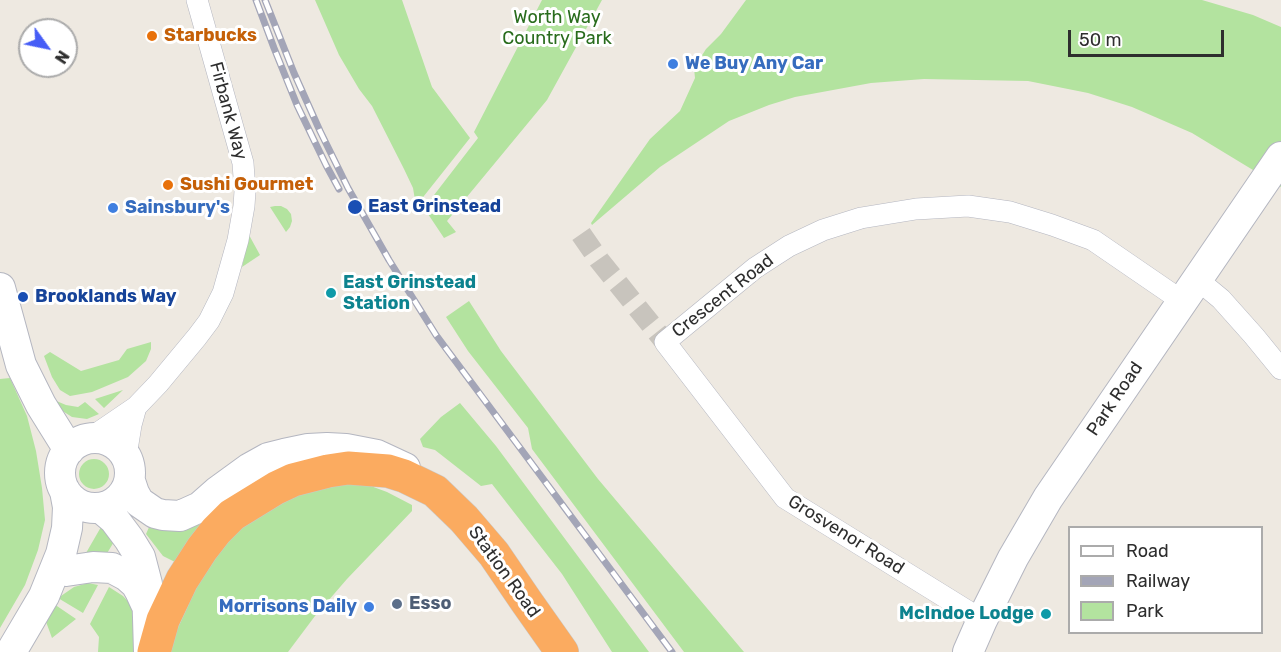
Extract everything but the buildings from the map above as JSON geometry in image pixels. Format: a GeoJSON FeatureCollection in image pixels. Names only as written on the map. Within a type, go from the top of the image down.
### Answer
{"type":"FeatureCollection","features":[{"type":"Feature","properties":{"kind":"highway"},"geometry":{"type":"LineString","coordinates":[[154,652],[172,599],[202,549],[232,515],[276,488],[310,475],[348,468],[388,471],[435,491]]}},
{"type":"Feature","properties":{"kind":"highway","name":"Station Road"},"geometry":{"type":"LineString","coordinates":[[435,491],[464,519],[494,554],[562,652]]}},
{"type":"Feature","properties":{"kind":"street","name":"Firbank Way"},"geometry":{"type":"LineString","coordinates":[[79,444],[136,407],[158,384],[209,321],[229,277],[242,222],[245,191],[243,163],[197,0]]}},
{"type":"Feature","properties":{"kind":"street","name":"Park Road"},"geometry":{"type":"LineString","coordinates":[[968,652],[1013,558],[1048,498],[1280,159]]}},
{"type":"Feature","properties":{"kind":"street","name":"Crescent Road"},"geometry":{"type":"LineString","coordinates":[[665,342],[755,267],[789,246],[823,230],[861,218],[916,209],[968,206],[1010,212],[1093,240],[1190,290],[1221,299],[1281,369]]}},
{"type":"Feature","properties":{"kind":"street"},"geometry":{"type":"LineString","coordinates":[[1,292],[21,365],[41,405],[79,444]]}},
{"type":"Feature","properties":{"kind":"street","name":"Grosvenor Road"},"geometry":{"type":"LineString","coordinates":[[665,342],[785,498],[982,620]]}},
{"type":"Feature","properties":{"kind":"street"},"geometry":{"type":"LineString","coordinates":[[65,491],[71,499],[88,508],[112,505],[120,499],[126,490],[131,425],[136,407]]}},
{"type":"Feature","properties":{"kind":"street"},"geometry":{"type":"LineString","coordinates":[[11,652],[44,596],[61,554],[67,528],[68,507],[61,481],[60,470],[63,459],[79,444],[106,440],[114,443],[128,468]]}},
{"type":"Feature","properties":{"kind":"street","name":"Station Road"},"geometry":{"type":"LineString","coordinates":[[128,468],[134,493],[140,502],[150,510],[163,515],[180,516],[200,507],[250,468],[268,458],[308,449],[327,448],[366,452],[407,469],[435,491]]}},
{"type":"Feature","properties":{"kind":"street"},"geometry":{"type":"LineString","coordinates":[[44,596],[60,581],[90,520],[99,508]]}},
{"type":"Feature","properties":{"kind":"street"},"geometry":{"type":"LineString","coordinates":[[99,508],[114,519],[140,557],[147,584],[149,652]]}},
{"type":"Feature","properties":{"kind":"street"},"geometry":{"type":"LineString","coordinates":[[66,571],[106,566],[119,571],[136,584],[148,610]]}},
{"type":"Feature","properties":{"kind":"green space"},"geometry":{"type":"Polygon","coordinates":[[[315,0],[402,0],[432,87],[470,138],[416,206],[413,188],[404,169],[372,106],[339,55],[315,0]]]}},
{"type":"Feature","properties":{"kind":"green space","name":"Worth Way Country Park"},"geometry":{"type":"Polygon","coordinates":[[[542,0],[602,0],[547,100],[447,221],[456,232],[444,238],[424,208],[478,138],[474,132],[542,0]]]}},
{"type":"Feature","properties":{"kind":"green space"},"geometry":{"type":"Polygon","coordinates":[[[746,0],[1202,0],[1253,15],[1281,27],[1281,187],[1192,133],[1132,107],[1088,93],[1028,81],[924,79],[871,83],[795,97],[729,121],[660,167],[592,225],[591,223],[650,139],[680,111],[695,78],[694,68],[706,49],[721,34],[746,0]]]}},
{"type":"Feature","properties":{"kind":"green space"},"geometry":{"type":"Polygon","coordinates":[[[270,207],[287,209],[291,214],[292,221],[286,232],[270,207]]]}},
{"type":"Feature","properties":{"kind":"green space"},"geometry":{"type":"Polygon","coordinates":[[[249,235],[260,255],[242,267],[249,235]]]}},
{"type":"Feature","properties":{"kind":"green space"},"geometry":{"type":"Polygon","coordinates":[[[469,301],[501,351],[598,479],[744,652],[684,652],[532,449],[528,428],[468,351],[446,317],[469,301]]]}},
{"type":"Feature","properties":{"kind":"green space"},"geometry":{"type":"Polygon","coordinates":[[[151,342],[146,361],[128,377],[92,392],[70,396],[60,390],[44,356],[50,352],[81,371],[119,360],[127,349],[151,342]]]}},
{"type":"Feature","properties":{"kind":"green space"},"geometry":{"type":"Polygon","coordinates":[[[10,378],[27,416],[36,451],[45,520],[38,550],[25,585],[0,628],[0,379],[10,378]]]}},
{"type":"Feature","properties":{"kind":"green space"},"geometry":{"type":"Polygon","coordinates":[[[123,390],[104,408],[95,399],[123,390]]]}},
{"type":"Feature","properties":{"kind":"green space"},"geometry":{"type":"Polygon","coordinates":[[[54,400],[78,407],[85,402],[99,414],[87,419],[72,417],[61,410],[54,400]]]}},
{"type":"Feature","properties":{"kind":"green space"},"geometry":{"type":"Polygon","coordinates":[[[460,403],[496,446],[649,652],[612,652],[562,574],[492,484],[481,486],[435,450],[423,447],[420,439],[441,417],[460,403]]]}},
{"type":"Feature","properties":{"kind":"green space"},"geometry":{"type":"Polygon","coordinates":[[[94,459],[105,463],[109,474],[105,485],[94,489],[83,485],[79,474],[83,463],[94,459]]]}},
{"type":"Feature","properties":{"kind":"green space"},"geometry":{"type":"Polygon","coordinates":[[[344,482],[368,485],[387,492],[412,505],[412,511],[347,579],[288,652],[167,652],[214,548],[274,500],[344,482]]]}},
{"type":"Feature","properties":{"kind":"green space"},"geometry":{"type":"Polygon","coordinates":[[[199,521],[203,525],[175,562],[163,556],[146,534],[150,525],[171,531],[187,529],[199,521]]]}},
{"type":"Feature","properties":{"kind":"green space"},"geometry":{"type":"Polygon","coordinates":[[[101,527],[115,540],[106,555],[86,553],[101,527]]]}},
{"type":"Feature","properties":{"kind":"green space"},"geometry":{"type":"Polygon","coordinates":[[[88,583],[98,585],[83,613],[58,598],[74,587],[88,583]]]}},
{"type":"Feature","properties":{"kind":"green space"},"geometry":{"type":"Polygon","coordinates":[[[109,587],[123,596],[135,609],[139,652],[98,652],[99,637],[90,624],[109,587]]]}},
{"type":"Feature","properties":{"kind":"green space"},"geometry":{"type":"Polygon","coordinates":[[[54,604],[76,619],[52,638],[45,619],[54,604]]]}},
{"type":"Feature","properties":{"kind":"tunnel"},"geometry":{"type":"LineString","coordinates":[[581,234],[665,342]]}},
{"type":"Feature","properties":{"kind":"railway"},"geometry":{"type":"LineString","coordinates":[[256,0],[297,105],[339,189]]}},
{"type":"Feature","properties":{"kind":"railway"},"geometry":{"type":"LineString","coordinates":[[265,0],[320,131],[348,188],[389,260],[436,335],[672,652]]}},
{"type":"Feature","properties":{"kind":"place","name":"Starbucks"},"geometry":{"type":"Point","coordinates":[152,36]}},
{"type":"Feature","properties":{"kind":"place","name":"We Buy Any Car"},"geometry":{"type":"Point","coordinates":[673,64]}},
{"type":"Feature","properties":{"kind":"place","name":"Sushi Gourmet"},"geometry":{"type":"Point","coordinates":[168,185]}},
{"type":"Feature","properties":{"kind":"place","name":"East Grinstead"},"geometry":{"type":"Point","coordinates":[355,207]}},
{"type":"Feature","properties":{"kind":"place","name":"Sainsbury's"},"geometry":{"type":"Point","coordinates":[113,208]}},
{"type":"Feature","properties":{"kind":"place","name":"East Grinstead Station"},"geometry":{"type":"Point","coordinates":[331,293]}},
{"type":"Feature","properties":{"kind":"place","name":"Brooklands Way"},"geometry":{"type":"Point","coordinates":[23,297]}},
{"type":"Feature","properties":{"kind":"place","name":"Esso"},"geometry":{"type":"Point","coordinates":[397,604]}},
{"type":"Feature","properties":{"kind":"place","name":"Morrisons Daily"},"geometry":{"type":"Point","coordinates":[369,607]}},
{"type":"Feature","properties":{"kind":"place","name":"McIndoe Lodge"},"geometry":{"type":"Point","coordinates":[1046,614]}}]}
